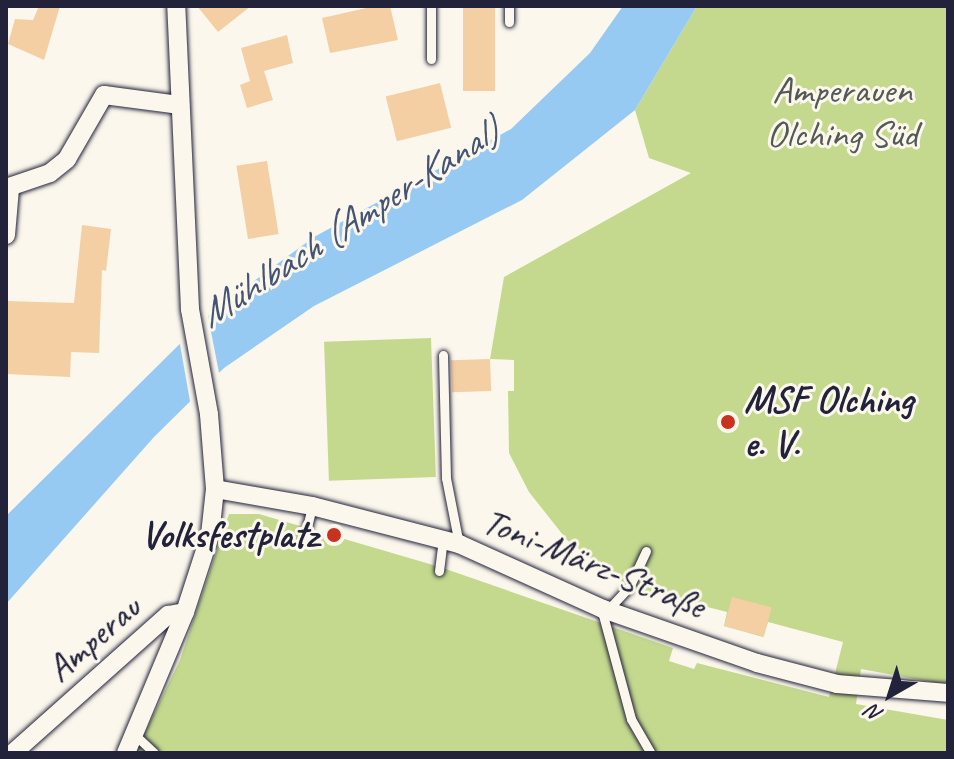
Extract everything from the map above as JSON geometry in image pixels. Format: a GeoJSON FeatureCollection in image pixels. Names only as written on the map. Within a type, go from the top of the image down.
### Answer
{"type":"FeatureCollection","features":[{"type":"Feature","properties":{"kind":"street"},"geometry":{"type":"LineString","coordinates":[[126,753],[185,612],[210,535],[215,489],[209,414],[191,314],[178,8]]}},
{"type":"Feature","properties":{"kind":"street"},"geometry":{"type":"LineString","coordinates":[[6,235],[8,188],[50,173],[67,159],[104,95],[180,105]]}},
{"type":"Feature","properties":{"kind":"street","name":"Toni-März-Straße"},"geometry":{"type":"LineString","coordinates":[[215,489],[312,506],[451,542],[603,609],[757,663],[837,684],[948,693]]}},
{"type":"Feature","properties":{"kind":"street","name":"Amperau"},"geometry":{"type":"LineString","coordinates":[[13,753],[168,615],[185,612]]}},
{"type":"Feature","properties":{"kind":"lane"},"geometry":{"type":"LineString","coordinates":[[431,6],[431,59]]}},
{"type":"Feature","properties":{"kind":"lane"},"geometry":{"type":"LineString","coordinates":[[509,6],[509,22]]}},
{"type":"Feature","properties":{"kind":"lane"},"geometry":{"type":"LineString","coordinates":[[439,571],[451,542],[443,355]]}},
{"type":"Feature","properties":{"kind":"lane"},"geometry":{"type":"LineString","coordinates":[[304,539],[312,506]]}},
{"type":"Feature","properties":{"kind":"lane"},"geometry":{"type":"LineString","coordinates":[[646,551],[629,587],[603,609],[623,698],[651,753]]}},
{"type":"Feature","properties":{"kind":"lane"},"geometry":{"type":"LineString","coordinates":[[135,735],[154,753]]}},
{"type":"Feature","properties":{"kind":"green space","name":"Amperauen Olching Süd"},"geometry":{"type":"Polygon","coordinates":[[[697,6],[948,6],[948,685],[861,669],[856,704],[948,720],[948,753],[135,753],[180,660],[229,514],[259,514],[440,567],[673,648],[669,661],[694,669],[697,663],[829,697],[843,642],[768,622],[763,637],[724,626],[727,612],[629,587],[567,540],[529,492],[509,453],[508,391],[514,391],[514,360],[490,359],[504,277],[691,173],[649,158],[635,110],[697,6]]]}},
{"type":"Feature","properties":{"kind":"green space"},"geometry":{"type":"Polygon","coordinates":[[[431,338],[436,477],[329,481],[324,342],[431,338]]]}},
{"type":"Feature","properties":{"kind":"water","name":"Mühlbach (Amper-Kanal)"},"geometry":{"type":"Polygon","coordinates":[[[623,6],[697,6],[635,110],[522,200],[314,306],[224,368],[154,437],[6,604],[6,516],[213,311],[314,237],[511,129],[590,53],[623,6]]]}},
{"type":"Feature","properties":{"kind":"pier"},"geometry":{"type":"Polygon","coordinates":[[[207,311],[220,378],[191,407],[179,339],[207,311]]]}},
{"type":"Feature","properties":{"kind":"building"},"geometry":{"type":"Polygon","coordinates":[[[39,6],[60,6],[44,60],[8,44],[15,19],[33,20],[39,6]]]}},
{"type":"Feature","properties":{"kind":"building"},"geometry":{"type":"Polygon","coordinates":[[[197,6],[251,6],[218,32],[197,6]]]}},
{"type":"Feature","properties":{"kind":"building"},"geometry":{"type":"Polygon","coordinates":[[[375,6],[390,6],[398,40],[330,53],[322,18],[375,6]]]}},
{"type":"Feature","properties":{"kind":"building"},"geometry":{"type":"Polygon","coordinates":[[[463,6],[495,6],[495,91],[463,91],[463,6]]]}},
{"type":"Feature","properties":{"kind":"building"},"geometry":{"type":"Polygon","coordinates":[[[287,35],[293,63],[264,71],[273,100],[247,108],[240,85],[250,81],[241,48],[287,35]]]}},
{"type":"Feature","properties":{"kind":"building"},"geometry":{"type":"Polygon","coordinates":[[[440,83],[451,128],[397,141],[386,97],[440,83]]]}},
{"type":"Feature","properties":{"kind":"building"},"geometry":{"type":"Polygon","coordinates":[[[267,161],[279,234],[248,239],[236,166],[267,161]]]}},
{"type":"Feature","properties":{"kind":"building"},"geometry":{"type":"Polygon","coordinates":[[[82,225],[111,229],[106,271],[102,270],[99,353],[71,352],[70,377],[6,374],[6,301],[74,303],[82,225]]]}},
{"type":"Feature","properties":{"kind":"building"},"geometry":{"type":"Polygon","coordinates":[[[490,359],[491,391],[452,392],[451,360],[490,359]]]}},
{"type":"Feature","properties":{"kind":"building"},"geometry":{"type":"Polygon","coordinates":[[[732,597],[772,608],[764,637],[724,626],[732,597]]]}},
{"type":"Feature","properties":{"kind":"place","name":"MSF Olching e. V."},"geometry":{"type":"Point","coordinates":[728,422]}},
{"type":"Feature","properties":{"kind":"place","name":"Volksfestplatz"},"geometry":{"type":"Point","coordinates":[334,535]}}]}
